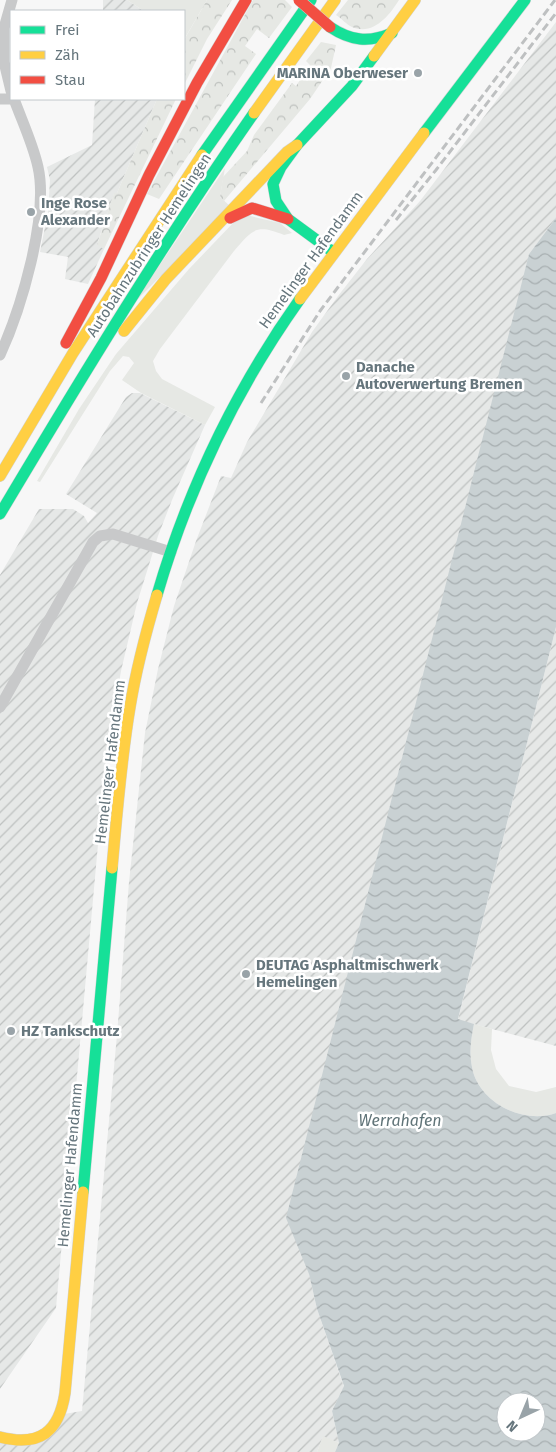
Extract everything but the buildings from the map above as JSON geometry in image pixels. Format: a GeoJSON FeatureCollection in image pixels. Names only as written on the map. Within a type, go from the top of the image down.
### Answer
{"type":"FeatureCollection","features":[{"type":"Feature","properties":{"kind":"main road"},"geometry":{"type":"LineString","coordinates":[[28,428],[28,409],[101,278],[149,175],[197,83],[246,0]]}},
{"type":"Feature","properties":{"kind":"main road"},"geometry":{"type":"LineString","coordinates":[[299,0],[330,27],[345,36],[371,41],[392,33]]}},
{"type":"Feature","properties":{"kind":"main road","name":"Autobahnzubringer Hemelingen"},"geometry":{"type":"LineString","coordinates":[[0,476],[73,353],[193,168],[311,0]]}},
{"type":"Feature","properties":{"kind":"main road","name":"Autobahnzubringer Hemelingen"},"geometry":{"type":"LineString","coordinates":[[0,514],[154,262],[247,122],[335,0]]}},
{"type":"Feature","properties":{"kind":"main road"},"geometry":{"type":"LineString","coordinates":[[288,219],[276,201],[273,184],[281,167],[297,145],[352,86],[415,0]]}},
{"type":"Feature","properties":{"kind":"main road","name":"Hemelinger Hafendamm"},"geometry":{"type":"LineString","coordinates":[[0,1437],[20,1442],[32,1440],[43,1435],[53,1426],[61,1414],[65,1393],[121,770],[133,688],[141,652],[170,552],[200,476],[227,418],[274,335],[333,252],[525,0]]}},
{"type":"Feature","properties":{"kind":"main road"},"geometry":{"type":"LineString","coordinates":[[73,392],[95,374],[131,322],[166,279],[288,152],[297,145]]}},
{"type":"Feature","properties":{"kind":"main road"},"geometry":{"type":"LineString","coordinates":[[219,224],[240,212],[252,208],[288,219],[333,252]]}},
{"type":"Feature","properties":{"kind":"street"},"geometry":{"type":"LineString","coordinates":[[10,87],[4,62],[4,28],[12,0]]}},
{"type":"Feature","properties":{"kind":"street"},"geometry":{"type":"LineString","coordinates":[[0,355],[26,281],[42,194],[38,166],[14,100]]}},
{"type":"Feature","properties":{"kind":"street"},"geometry":{"type":"LineString","coordinates":[[0,707],[93,542],[100,536],[113,534],[170,552]]}},
{"type":"Feature","properties":{"kind":"shaded area"},"geometry":{"type":"Polygon","coordinates":[[[103,0],[127,0],[142,10],[103,10],[103,0]]]}},
{"type":"Feature","properties":{"kind":"shaded area"},"geometry":{"type":"Polygon","coordinates":[[[556,22],[556,218],[529,254],[309,1274],[317,1309],[344,1387],[332,1411],[339,1443],[323,1437],[317,1452],[0,1452],[0,1438],[24,1444],[64,1414],[82,1411],[117,1035],[129,882],[145,733],[158,669],[174,606],[221,476],[231,478],[247,442],[312,332],[338,296],[367,259],[420,201],[556,22]]]}},
{"type":"Feature","properties":{"kind":"shaded area"},"geometry":{"type":"Polygon","coordinates":[[[95,100],[157,100],[117,193],[114,194],[97,244],[104,249],[88,284],[65,279],[68,257],[40,252],[48,212],[50,180],[47,167],[92,145],[95,100]]]}},
{"type":"Feature","properties":{"kind":"shaded area"},"geometry":{"type":"Polygon","coordinates":[[[132,393],[140,393],[205,425],[158,536],[137,603],[121,671],[113,718],[105,767],[56,1308],[0,1389],[0,575],[39,509],[73,509],[84,516],[88,523],[97,513],[66,494],[126,397],[132,393]]]}},
{"type":"Feature","properties":{"kind":"shaded area"},"geometry":{"type":"Polygon","coordinates":[[[556,627],[556,1046],[458,1020],[556,627]]]}},
{"type":"Feature","properties":{"kind":"green space"},"geometry":{"type":"Polygon","coordinates":[[[127,0],[207,0],[185,38],[185,10],[142,10],[127,0]]]}},
{"type":"Feature","properties":{"kind":"green space"},"geometry":{"type":"Polygon","coordinates":[[[207,0],[232,0],[207,39],[185,83],[185,38],[207,0]]]}},
{"type":"Feature","properties":{"kind":"green space"},"geometry":{"type":"Polygon","coordinates":[[[253,0],[285,0],[292,7],[269,38],[257,29],[245,46],[256,54],[159,199],[147,194],[253,0]]]}},
{"type":"Feature","properties":{"kind":"green space"},"geometry":{"type":"Polygon","coordinates":[[[348,0],[399,0],[380,23],[367,29],[360,29],[350,26],[336,15],[348,0]]]}},
{"type":"Feature","properties":{"kind":"green space"},"geometry":{"type":"Polygon","coordinates":[[[321,42],[336,45],[331,68],[310,99],[224,201],[220,197],[223,177],[247,151],[254,135],[292,83],[296,86],[310,65],[306,61],[321,42]]]}},
{"type":"Feature","properties":{"kind":"green space"},"geometry":{"type":"Polygon","coordinates":[[[157,100],[176,100],[104,249],[97,245],[114,193],[117,193],[157,100]]]}},
{"type":"Feature","properties":{"kind":"green space"},"geometry":{"type":"Polygon","coordinates":[[[225,168],[220,197],[230,206],[135,302],[225,168]]]}},
{"type":"Feature","properties":{"kind":"green space"},"geometry":{"type":"Polygon","coordinates":[[[246,215],[280,223],[292,233],[284,235],[261,229],[251,233],[234,251],[153,361],[156,371],[162,379],[215,407],[205,425],[141,393],[122,380],[134,363],[129,357],[123,356],[110,371],[40,482],[37,481],[79,409],[116,354],[189,269],[234,222],[246,215]]]}},
{"type":"Feature","properties":{"kind":"green space"},"geometry":{"type":"Polygon","coordinates":[[[474,1024],[492,1029],[491,1050],[496,1069],[509,1086],[536,1092],[556,1087],[556,1113],[530,1116],[517,1113],[504,1108],[483,1091],[476,1080],[471,1061],[474,1024]]]}},
{"type":"Feature","properties":{"kind":"green space"},"geometry":{"type":"Polygon","coordinates":[[[323,1436],[339,1443],[335,1452],[317,1452],[323,1436]]]}},
{"type":"Feature","properties":{"kind":"water","name":"Werrahafen"},"geometry":{"type":"Polygon","coordinates":[[[556,218],[556,627],[458,1019],[474,1024],[471,1046],[472,1067],[476,1080],[483,1091],[504,1108],[517,1113],[543,1116],[556,1113],[556,1452],[335,1452],[339,1443],[332,1411],[344,1386],[317,1309],[309,1274],[286,1218],[529,254],[556,218]]]}},
{"type":"Feature","properties":{"kind":"railway"},"geometry":{"type":"LineString","coordinates":[[261,403],[320,311],[555,0]]}},
{"type":"Feature","properties":{"kind":"railway"},"geometry":{"type":"LineString","coordinates":[[396,220],[556,13]]}},
{"type":"Feature","properties":{"kind":"traffic: fast"},"geometry":{"type":"LineString","coordinates":[[202,155],[311,0]]}},
{"type":"Feature","properties":{"kind":"traffic: fast"},"geometry":{"type":"LineString","coordinates":[[424,133],[525,0]]}},
{"type":"Feature","properties":{"kind":"traffic: fast"},"geometry":{"type":"LineString","coordinates":[[330,27],[345,35],[360,39],[376,38],[392,33]]}},
{"type":"Feature","properties":{"kind":"traffic: fast"},"geometry":{"type":"LineString","coordinates":[[333,252],[288,219],[276,201],[273,184],[281,167],[297,145],[352,86],[374,56]]}},
{"type":"Feature","properties":{"kind":"traffic: fast"},"geometry":{"type":"LineString","coordinates":[[0,514],[123,311],[187,211],[254,113]]}},
{"type":"Feature","properties":{"kind":"traffic: fast"},"geometry":{"type":"LineString","coordinates":[[157,595],[183,517],[216,441],[255,368],[300,299]]}},
{"type":"Feature","properties":{"kind":"traffic: fast"},"geometry":{"type":"LineString","coordinates":[[83,1192],[112,868]]}},
{"type":"Feature","properties":{"kind":"traffic: slow"},"geometry":{"type":"LineString","coordinates":[[254,113],[335,0]]}},
{"type":"Feature","properties":{"kind":"traffic: slow"},"geometry":{"type":"LineString","coordinates":[[374,56],[415,0]]}},
{"type":"Feature","properties":{"kind":"traffic: slow"},"geometry":{"type":"LineString","coordinates":[[300,299],[424,133]]}},
{"type":"Feature","properties":{"kind":"traffic: slow"},"geometry":{"type":"LineString","coordinates":[[124,331],[166,279],[287,152],[297,145]]}},
{"type":"Feature","properties":{"kind":"traffic: slow"},"geometry":{"type":"LineString","coordinates":[[0,476],[73,353],[202,155]]}},
{"type":"Feature","properties":{"kind":"traffic: slow"},"geometry":{"type":"LineString","coordinates":[[112,868],[130,707],[135,679],[157,595]]}},
{"type":"Feature","properties":{"kind":"traffic: slow"},"geometry":{"type":"LineString","coordinates":[[0,1437],[14,1440],[37,1438],[52,1427],[58,1418],[65,1393],[83,1192]]}},
{"type":"Feature","properties":{"kind":"traffic: jam"},"geometry":{"type":"LineString","coordinates":[[66,343],[101,278],[149,175],[197,83],[246,0]]}},
{"type":"Feature","properties":{"kind":"traffic: jam"},"geometry":{"type":"LineString","coordinates":[[299,0],[330,27]]}},
{"type":"Feature","properties":{"kind":"traffic: jam"},"geometry":{"type":"LineString","coordinates":[[230,218],[252,208],[288,219]]}},
{"type":"Feature","properties":{"kind":"place","name":"MARINA Oberweser"},"geometry":{"type":"Point","coordinates":[418,73]}},
{"type":"Feature","properties":{"kind":"place","name":"Inge Rose Alexander"},"geometry":{"type":"Point","coordinates":[31,212]}},
{"type":"Feature","properties":{"kind":"place","name":"Danache Autoverwertung Bremen"},"geometry":{"type":"Point","coordinates":[346,376]}},
{"type":"Feature","properties":{"kind":"place","name":"DEUTAG Asphaltmischwerk Hemelingen"},"geometry":{"type":"Point","coordinates":[246,974]}},
{"type":"Feature","properties":{"kind":"place","name":"HZ Tankschutz"},"geometry":{"type":"Point","coordinates":[11,1031]}}]}
